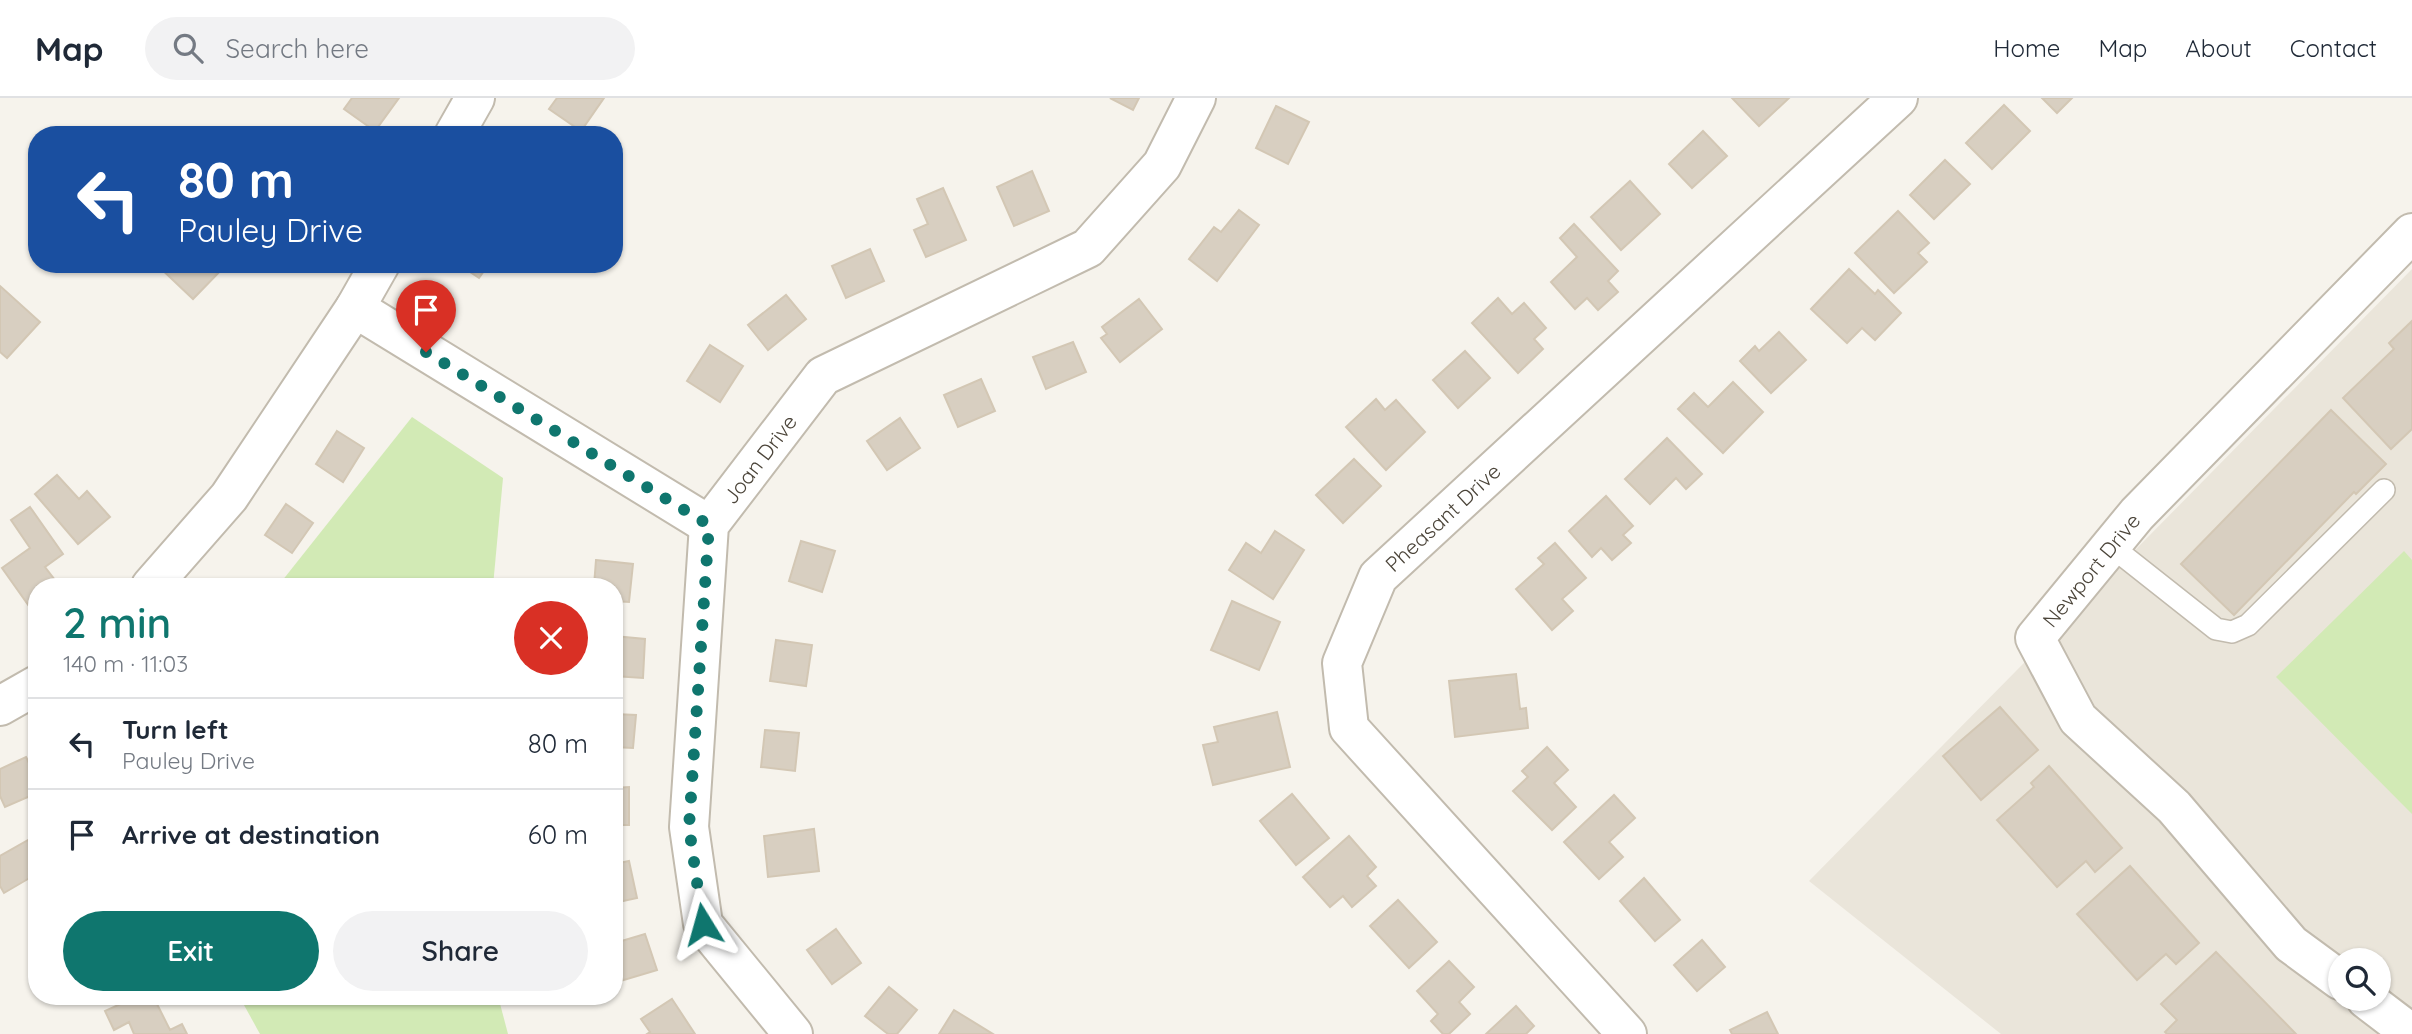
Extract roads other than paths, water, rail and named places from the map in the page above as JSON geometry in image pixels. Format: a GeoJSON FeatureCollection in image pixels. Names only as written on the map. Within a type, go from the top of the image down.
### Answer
{"type":"FeatureCollection","features":[{"type":"Feature","properties":{"kind":"street"},"geometry":{"type":"LineString","coordinates":[[459,126],[475,98]]}},
{"type":"Feature","properties":{"kind":"street","name":"Joan Drive"},"geometry":{"type":"LineString","coordinates":[[793,1034],[703,924],[689,827],[709,525],[823,376],[1088,248],[1162,165],[1196,98]]}},
{"type":"Feature","properties":{"kind":"street","name":"Pheasant Drive"},"geometry":{"type":"LineString","coordinates":[[1627,1034],[1349,728],[1342,663],[1378,577],[1898,98]]}},
{"type":"Feature","properties":{"kind":"street","name":"Newport Drive"},"geometry":{"type":"LineString","coordinates":[[2328,971],[2291,944],[2174,807],[2078,719],[2035,638],[2137,514],[2412,233]]}},
{"type":"Feature","properties":{"kind":"street"},"geometry":{"type":"LineString","coordinates":[[158,578],[229,497],[355,308],[375,273]]}},
{"type":"Feature","properties":{"kind":"street"},"geometry":{"type":"LineString","coordinates":[[355,308],[709,525]]}},
{"type":"Feature","properties":{"kind":"street"},"geometry":{"type":"LineString","coordinates":[[0,706],[28,690]]}},
{"type":"Feature","properties":{"kind":"street"},"geometry":{"type":"LineString","coordinates":[[2382,1011],[2412,1034]]}},
{"type":"Feature","properties":{"kind":"lane"},"geometry":{"type":"LineString","coordinates":[[2110,546],[2216,629],[2232,632],[2248,625],[2384,490]]}}]}
